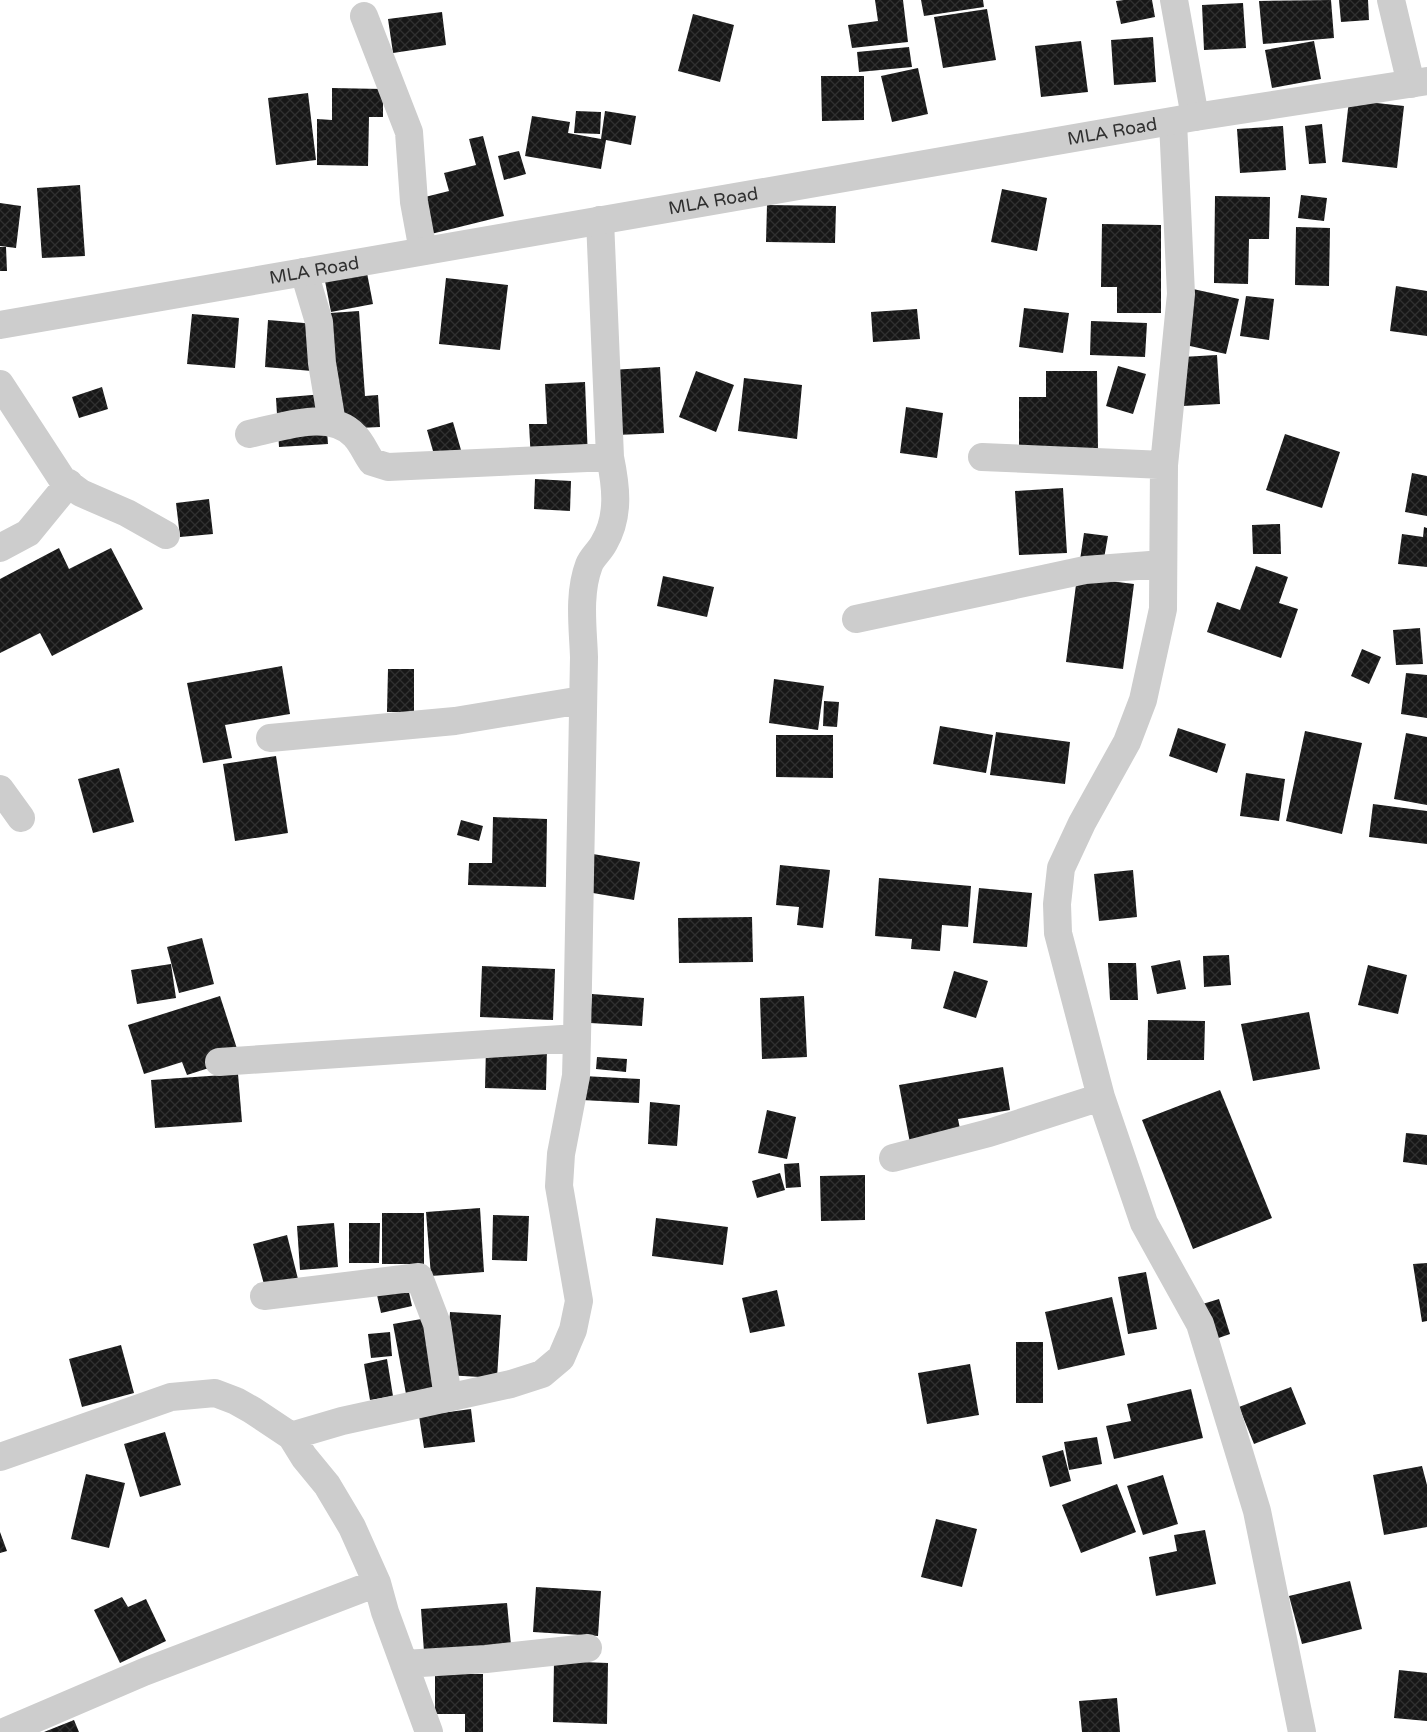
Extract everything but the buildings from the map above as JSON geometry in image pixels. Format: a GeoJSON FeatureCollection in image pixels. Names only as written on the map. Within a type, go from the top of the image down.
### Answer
{"type":"FeatureCollection","features":[{"type":"Feature","properties":{"kind":"street"},"geometry":{"type":"LineString","coordinates":[[1174,0],[1184,120],[1181,294],[1164,465],[1163,608],[1143,700],[1127,742],[1071,843],[1061,868],[1057,904],[1058,933],[1101,1097],[1144,1223],[1200,1324],[1257,1511],[1302,1732]]}},
{"type":"Feature","properties":{"kind":"street"},"geometry":{"type":"LineString","coordinates":[[1391,0],[1419,82]]}},
{"type":"Feature","properties":{"kind":"street"},"geometry":{"type":"LineString","coordinates":[[364,16],[409,132],[414,202],[423,252]]}},
{"type":"Feature","properties":{"kind":"street","name":"MLA Road"},"geometry":{"type":"LineString","coordinates":[[0,325],[600,220],[1184,120],[1419,82]]}},
{"type":"Feature","properties":{"kind":"street"},"geometry":{"type":"LineString","coordinates":[[291,1436],[342,1421],[448,1398],[542,1374],[561,1358],[573,1330],[579,1301],[559,1186],[561,1154],[576,1076],[582,598],[589,565],[605,542],[615,511],[616,486],[610,457],[600,220]]}},
{"type":"Feature","properties":{"kind":"street"},"geometry":{"type":"LineString","coordinates":[[304,272],[319,322],[322,363],[332,422]]}},
{"type":"Feature","properties":{"kind":"street"},"geometry":{"type":"LineString","coordinates":[[0,384],[62,478],[81,493],[166,535]]}},
{"type":"Feature","properties":{"kind":"street"},"geometry":{"type":"LineString","coordinates":[[249,434],[311,422],[332,422],[344,427],[356,436],[372,462],[388,467],[610,457]]}},
{"type":"Feature","properties":{"kind":"street"},"geometry":{"type":"LineString","coordinates":[[982,457],[1164,465]]}},
{"type":"Feature","properties":{"kind":"street"},"geometry":{"type":"LineString","coordinates":[[0,548],[28,534],[69,483]]}},
{"type":"Feature","properties":{"kind":"street"},"geometry":{"type":"LineString","coordinates":[[856,619],[1085,570],[1163,564]]}},
{"type":"Feature","properties":{"kind":"street"},"geometry":{"type":"LineString","coordinates":[[270,738],[455,721],[582,700]]}},
{"type":"Feature","properties":{"kind":"street"},"geometry":{"type":"LineString","coordinates":[[0,789],[21,818]]}},
{"type":"Feature","properties":{"kind":"street"},"geometry":{"type":"LineString","coordinates":[[219,1062],[577,1038]]}},
{"type":"Feature","properties":{"kind":"street"},"geometry":{"type":"LineString","coordinates":[[893,1158],[989,1133],[1101,1097]]}},
{"type":"Feature","properties":{"kind":"street"},"geometry":{"type":"LineString","coordinates":[[264,1296],[419,1277],[437,1324],[448,1398]]}},
{"type":"Feature","properties":{"kind":"street"},"geometry":{"type":"LineString","coordinates":[[0,1457],[171,1397],[215,1393],[236,1401],[291,1436],[304,1457],[327,1485],[352,1528],[377,1583],[429,1732]]}},
{"type":"Feature","properties":{"kind":"street"},"geometry":{"type":"LineString","coordinates":[[4,1732],[144,1672],[377,1583]]}},
{"type":"Feature","properties":{"kind":"street"},"geometry":{"type":"LineString","coordinates":[[404,1664],[486,1659],[588,1648]]}}]}
